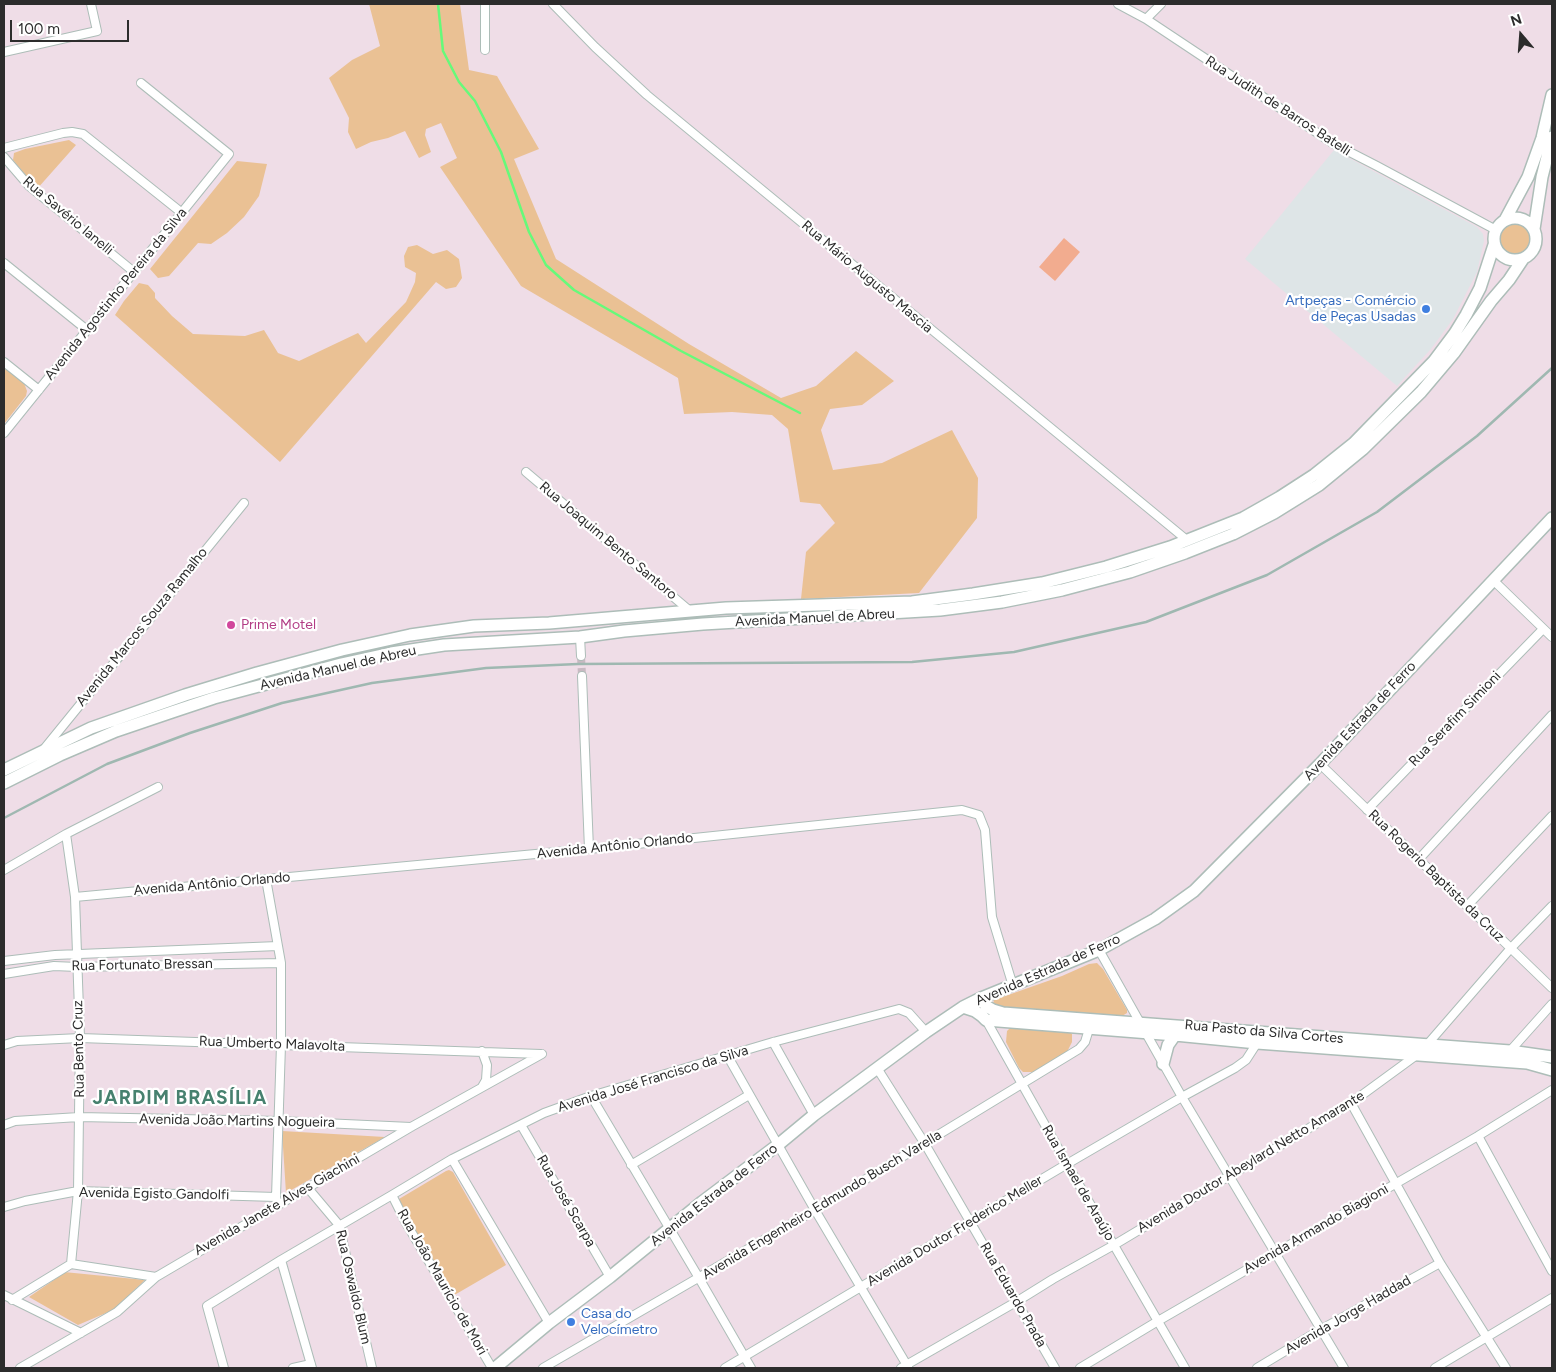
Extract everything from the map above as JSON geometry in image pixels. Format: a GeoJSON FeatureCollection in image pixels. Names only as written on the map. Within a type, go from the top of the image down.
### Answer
{"type":"FeatureCollection","features":[{"type":"Feature","properties":{"kind":"main road"},"geometry":{"type":"LineString","coordinates":[[1505,220],[1522,218],[1529,222],[1537,236],[1537,243],[1530,255],[1514,261],[1506,258],[1499,253],[1494,245],[1494,237],[1496,230],[1505,220],[1528,177],[1542,138],[1552,95]]}},
{"type":"Feature","properties":{"kind":"main road"},"geometry":{"type":"LineString","coordinates":[[1534,229],[1542,177],[1552,137]]}},
{"type":"Feature","properties":{"kind":"main road","name":"Avenida Manuel de Abreu"},"geometry":{"type":"LineString","coordinates":[[4,770],[91,728],[185,695],[342,650],[410,635],[474,626],[549,623],[726,608],[912,602],[1042,583],[1106,567],[1188,541],[1243,518],[1280,497],[1314,475],[1354,443],[1434,361],[1455,333],[1480,288],[1494,245]]}},
{"type":"Feature","properties":{"kind":"main road","name":"Avenida Manuel de Abreu"},"geometry":{"type":"LineString","coordinates":[[4,783],[60,755],[116,731],[214,698],[341,664],[391,653],[444,645],[580,637],[703,624],[901,613],[1002,602],[1062,590],[1130,572],[1233,534],[1274,513],[1319,485],[1363,449],[1421,392],[1454,353],[1523,259]]}},
{"type":"Feature","properties":{"kind":"main road","name":"Avenida Estrada de Ferro"},"geometry":{"type":"LineString","coordinates":[[493,1368],[814,1115],[926,1032],[963,1007],[981,998],[1099,950],[1155,919],[1194,891],[1320,764],[1552,518]]}},
{"type":"Feature","properties":{"kind":"main road","name":"Rua Pasto da Silva Cortes"},"geometry":{"type":"LineString","coordinates":[[981,998],[986,1006],[1002,1013],[1143,1027],[1510,1051],[1552,1057]]}},
{"type":"Feature","properties":{"kind":"main road"},"geometry":{"type":"LineString","coordinates":[[963,1007],[975,1011],[986,1020]]}},
{"type":"Feature","properties":{"kind":"main road","name":"Rua Pasto da Silva Cortes"},"geometry":{"type":"LineString","coordinates":[[986,1020],[1089,1029],[1143,1027],[1175,1035],[1416,1056],[1527,1063],[1552,1069]]}},
{"type":"Feature","properties":{"kind":"main road"},"geometry":{"type":"LineString","coordinates":[[1163,1064],[1168,1045],[1175,1035]]}},
{"type":"Feature","properties":{"kind":"street"},"geometry":{"type":"LineString","coordinates":[[4,52],[97,31],[91,4]]}},
{"type":"Feature","properties":{"kind":"street"},"geometry":{"type":"LineString","coordinates":[[485,4],[485,50]]}},
{"type":"Feature","properties":{"kind":"street","name":"Rua Mário Augusto Mascia"},"geometry":{"type":"LineString","coordinates":[[553,4],[595,48],[647,95],[1188,541]]}},
{"type":"Feature","properties":{"kind":"street","name":"Rua Judith de Barros Batelli"},"geometry":{"type":"LineString","coordinates":[[1118,4],[1146,19],[1334,144],[1496,230]]}},
{"type":"Feature","properties":{"kind":"street"},"geometry":{"type":"LineString","coordinates":[[1146,19],[1161,4]]}},
{"type":"Feature","properties":{"kind":"street","name":"Avenida Agostinho Pereira da Silva"},"geometry":{"type":"LineString","coordinates":[[4,433],[229,154],[141,82]]}},
{"type":"Feature","properties":{"kind":"street"},"geometry":{"type":"LineString","coordinates":[[4,148],[63,132],[83,134],[182,213]]}},
{"type":"Feature","properties":{"kind":"street","name":"Rua Savério Ianelli"},"geometry":{"type":"LineString","coordinates":[[4,158],[29,186],[134,272]]}},
{"type":"Feature","properties":{"kind":"street"},"geometry":{"type":"LineString","coordinates":[[4,263],[88,330]]}},
{"type":"Feature","properties":{"kind":"street"},"geometry":{"type":"LineString","coordinates":[[4,362],[39,390]]}},
{"type":"Feature","properties":{"kind":"street","name":"Rua Joaquim Bento Santoro"},"geometry":{"type":"LineString","coordinates":[[526,472],[690,611]]}},
{"type":"Feature","properties":{"kind":"street","name":"Avenida Marcos Souza Ramalho"},"geometry":{"type":"LineString","coordinates":[[41,752],[244,503]]}},
{"type":"Feature","properties":{"kind":"street"},"geometry":{"type":"LineString","coordinates":[[1494,581],[1552,637]]}},
{"type":"Feature","properties":{"kind":"street","name":"Rua Serafim Simioni"},"geometry":{"type":"LineString","coordinates":[[1367,810],[1543,629]]}},
{"type":"Feature","properties":{"kind":"street"},"geometry":{"type":"LineString","coordinates":[[580,637],[581,656]]}},
{"type":"Feature","properties":{"kind":"street"},"geometry":{"type":"LineString","coordinates":[[582,676],[589,849]]}},
{"type":"Feature","properties":{"kind":"street"},"geometry":{"type":"LineString","coordinates":[[1419,859],[1552,715]]}},
{"type":"Feature","properties":{"kind":"street","name":"Rua Rogerio Baptista da Cruz"},"geometry":{"type":"LineString","coordinates":[[1320,764],[1552,988]]}},
{"type":"Feature","properties":{"kind":"street"},"geometry":{"type":"LineString","coordinates":[[4,870],[66,834],[158,787]]}},
{"type":"Feature","properties":{"kind":"street","name":"Avenida Antônio Orlando"},"geometry":{"type":"LineString","coordinates":[[75,897],[589,849],[962,810],[979,814],[985,830],[992,917],[1013,986]]}},
{"type":"Feature","properties":{"kind":"street"},"geometry":{"type":"LineString","coordinates":[[1467,906],[1552,816]]}},
{"type":"Feature","properties":{"kind":"street","name":"Rua Bento Cruz"},"geometry":{"type":"LineString","coordinates":[[66,834],[75,897],[80,1038],[78,1191],[71,1264]]}},
{"type":"Feature","properties":{"kind":"street"},"geometry":{"type":"LineString","coordinates":[[266,880],[281,963],[277,1200]]}},
{"type":"Feature","properties":{"kind":"street","name":"Avenida Doutor Abeylard Netto Amarante"},"geometry":{"type":"LineString","coordinates":[[906,1367],[1053,1279],[1230,1177],[1351,1103],[1416,1056],[1510,948],[1552,906]]}},
{"type":"Feature","properties":{"kind":"street","name":"Rua Fortunato Bressan"},"geometry":{"type":"LineString","coordinates":[[4,961],[55,955],[278,946]]}},
{"type":"Feature","properties":{"kind":"street"},"geometry":{"type":"LineString","coordinates":[[1099,950],[1182,1097],[1344,1368]]}},
{"type":"Feature","properties":{"kind":"street","name":"Rua Fortunato Bressan"},"geometry":{"type":"LineString","coordinates":[[4,974],[54,966],[281,963]]}},
{"type":"Feature","properties":{"kind":"street"},"geometry":{"type":"LineString","coordinates":[[1510,1051],[1552,1004]]}},
{"type":"Feature","properties":{"kind":"street","name":"Avenida José Francisco da Silva"},"geometry":{"type":"LineString","coordinates":[[224,1368],[207,1306],[280,1260],[452,1159],[544,1113],[591,1096],[727,1055],[899,1009],[909,1012],[926,1032]]}},
{"type":"Feature","properties":{"kind":"street","name":"Rua Ismael de Araújo"},"geometry":{"type":"LineString","coordinates":[[986,1020],[1021,1085],[1186,1368]]}},
{"type":"Feature","properties":{"kind":"street","name":"Avenida Engenheiro Edmundo Busch Varella"},"geometry":{"type":"LineString","coordinates":[[543,1368],[816,1210],[1079,1050],[1085,1042],[1089,1029]]}},
{"type":"Feature","properties":{"kind":"street","name":"Rua Umberto Malavolta"},"geometry":{"type":"LineString","coordinates":[[4,1045],[17,1041],[80,1038],[542,1054]]}},
{"type":"Feature","properties":{"kind":"street"},"geometry":{"type":"LineString","coordinates":[[773,1042],[814,1115]]}},
{"type":"Feature","properties":{"kind":"street","name":"Avenida Doutor Frederico Meller"},"geometry":{"type":"LineString","coordinates":[[725,1368],[1067,1164],[1242,1064],[1257,1043]]}},
{"type":"Feature","properties":{"kind":"street"},"geometry":{"type":"LineString","coordinates":[[482,1051],[487,1065],[486,1080],[482,1087]]}},
{"type":"Feature","properties":{"kind":"street","name":"Avenida Janete Alves Giachini"},"geometry":{"type":"LineString","coordinates":[[20,1368],[117,1312],[156,1276],[277,1200],[307,1187],[542,1054]]}},
{"type":"Feature","properties":{"kind":"street"},"geometry":{"type":"LineString","coordinates":[[727,1055],[906,1367]]}},
{"type":"Feature","properties":{"kind":"street","name":"Rua Eduardo Prada"},"geometry":{"type":"LineString","coordinates":[[877,1068],[925,1144],[1055,1368]]}},
{"type":"Feature","properties":{"kind":"street","name":"Avenida Armando Biagioni"},"geometry":{"type":"LineString","coordinates":[[1080,1368],[1478,1136],[1552,1090]]}},
{"type":"Feature","properties":{"kind":"street"},"geometry":{"type":"LineString","coordinates":[[632,1165],[749,1095]]}},
{"type":"Feature","properties":{"kind":"street"},"geometry":{"type":"LineString","coordinates":[[591,1096],[751,1368]]}},
{"type":"Feature","properties":{"kind":"street"},"geometry":{"type":"LineString","coordinates":[[1351,1103],[1440,1263],[1506,1368]]}},
{"type":"Feature","properties":{"kind":"street","name":"Avenida João Martins Nogueira"},"geometry":{"type":"LineString","coordinates":[[4,1125],[15,1121],[79,1117],[279,1121],[411,1127]]}},
{"type":"Feature","properties":{"kind":"street","name":"Rua José Scarpa"},"geometry":{"type":"LineString","coordinates":[[521,1125],[610,1277]]}},
{"type":"Feature","properties":{"kind":"street"},"geometry":{"type":"LineString","coordinates":[[1478,1136],[1552,1271]]}},
{"type":"Feature","properties":{"kind":"street"},"geometry":{"type":"LineString","coordinates":[[452,1159],[549,1323]]}},
{"type":"Feature","properties":{"kind":"street","name":"Rua Oswaldo Blum"},"geometry":{"type":"LineString","coordinates":[[307,1187],[340,1225],[372,1368]]}},
{"type":"Feature","properties":{"kind":"street","name":"Avenida Egisto Gandolfi"},"geometry":{"type":"LineString","coordinates":[[4,1207],[78,1191],[277,1200]]}},
{"type":"Feature","properties":{"kind":"street","name":"Rua João Maurício de Mori"},"geometry":{"type":"LineString","coordinates":[[392,1195],[411,1231],[493,1368]]}},
{"type":"Feature","properties":{"kind":"street"},"geometry":{"type":"LineString","coordinates":[[280,1260],[312,1366],[293,1368]]}},
{"type":"Feature","properties":{"kind":"street","name":"Avenida Jorge Haddad"},"geometry":{"type":"LineString","coordinates":[[1257,1368],[1320,1330],[1440,1263]]}},
{"type":"Feature","properties":{"kind":"street"},"geometry":{"type":"LineString","coordinates":[[12,1300],[71,1264],[156,1276]]}},
{"type":"Feature","properties":{"kind":"street"},"geometry":{"type":"LineString","coordinates":[[4,1296],[81,1333]]}},
{"type":"Feature","properties":{"kind":"street"},"geometry":{"type":"LineString","coordinates":[[1435,1368],[1552,1298]]}},
{"type":"Feature","properties":{"kind":"shaded area"},"geometry":{"type":"Polygon","coordinates":[[[369,4],[460,4],[469,70],[497,76],[539,149],[514,159],[556,259],[689,344],[781,398],[816,386],[856,351],[894,381],[862,405],[830,409],[821,430],[833,470],[882,463],[952,430],[978,478],[977,518],[919,593],[801,599],[806,552],[835,523],[820,504],[800,502],[788,429],[772,415],[732,412],[684,414],[678,378],[521,286],[440,167],[457,158],[441,123],[426,129],[425,135],[431,152],[419,158],[405,131],[356,149],[348,132],[349,118],[329,78],[352,60],[380,46],[369,4]]]}},
{"type":"Feature","properties":{"kind":"shaded area"},"geometry":{"type":"Polygon","coordinates":[[[69,140],[76,145],[37,189],[13,160],[14,153],[25,149],[69,140]]]}},
{"type":"Feature","properties":{"kind":"shaded area"},"geometry":{"type":"Polygon","coordinates":[[[1334,150],[1477,227],[1483,234],[1484,241],[1477,272],[1453,319],[1431,349],[1397,386],[1245,259],[1334,150]]]}},
{"type":"Feature","properties":{"kind":"shaded area"},"geometry":{"type":"Polygon","coordinates":[[[237,161],[267,164],[259,196],[244,217],[227,233],[211,244],[198,243],[169,276],[158,278],[150,269],[237,161]]]}},
{"type":"Feature","properties":{"kind":"shaded area"},"geometry":{"type":"Polygon","coordinates":[[[1517,221],[1529,226],[1534,238],[1529,250],[1517,255],[1505,250],[1500,238],[1505,226],[1517,221]]]}},
{"type":"Feature","properties":{"kind":"shaded area"},"geometry":{"type":"Polygon","coordinates":[[[1064,238],[1080,252],[1055,281],[1039,267],[1064,238]]]}},
{"type":"Feature","properties":{"kind":"shaded area"},"geometry":{"type":"Polygon","coordinates":[[[417,245],[433,254],[447,250],[459,259],[462,278],[456,287],[446,289],[436,282],[280,462],[115,315],[139,283],[148,285],[155,293],[155,298],[193,334],[245,336],[264,330],[278,353],[299,361],[358,333],[366,343],[406,302],[415,282],[416,273],[405,267],[404,256],[408,247],[417,245]]]}},
{"type":"Feature","properties":{"kind":"shaded area"},"geometry":{"type":"Polygon","coordinates":[[[4,367],[24,383],[27,391],[26,396],[4,424],[4,367]]]}},
{"type":"Feature","properties":{"kind":"shaded area"},"geometry":{"type":"Polygon","coordinates":[[[1097,963],[1103,969],[1127,1010],[1127,1013],[1122,1016],[999,1007],[993,1004],[994,1000],[1062,976],[1089,964],[1097,963]]]}},
{"type":"Feature","properties":{"kind":"shaded area"},"geometry":{"type":"Polygon","coordinates":[[[1012,1026],[1068,1031],[1072,1034],[1072,1042],[1063,1055],[1033,1072],[1023,1072],[1019,1068],[1006,1042],[1007,1031],[1012,1026]]]}},
{"type":"Feature","properties":{"kind":"shaded area"},"geometry":{"type":"Polygon","coordinates":[[[282,1131],[385,1137],[286,1193],[282,1131]]]}},
{"type":"Feature","properties":{"kind":"shaded area"},"geometry":{"type":"Polygon","coordinates":[[[449,1170],[453,1172],[506,1265],[451,1297],[398,1205],[399,1199],[449,1170]]]}},
{"type":"Feature","properties":{"kind":"shaded area"},"geometry":{"type":"Polygon","coordinates":[[[64,1273],[145,1280],[113,1310],[78,1325],[29,1297],[64,1273]]]}},
{"type":"Feature","properties":{"kind":"waterway"},"geometry":{"type":"LineString","coordinates":[[438,4],[443,51],[459,82],[475,101],[501,152],[529,232],[546,265],[574,290],[681,351],[800,413]]}},
{"type":"Feature","properties":{"kind":"tunnel"},"geometry":{"type":"LineString","coordinates":[[581,656],[582,676]]}},
{"type":"Feature","properties":{"kind":"railway"},"geometry":{"type":"LineString","coordinates":[[4,818],[107,764],[190,733],[282,703],[372,683],[486,668],[578,664],[912,662],[1014,652],[1146,622],[1267,575],[1377,512],[1477,436],[1552,368]]}},
{"type":"Feature","properties":{"kind":"place","name":"Artpeças - Comércio de Peças Usadas"},"geometry":{"type":"Point","coordinates":[1426,309]}},
{"type":"Feature","properties":{"kind":"place","name":"Prime Motel"},"geometry":{"type":"Point","coordinates":[231,625]}},
{"type":"Feature","properties":{"kind":"place","name":"Casa do Velocímetro"},"geometry":{"type":"Point","coordinates":[571,1322]}},
{"type":"Feature","properties":{"kind":"district","name":"JARDIM BRASÍLIA"},"geometry":{"type":"Point","coordinates":[180,1098]}}]}
